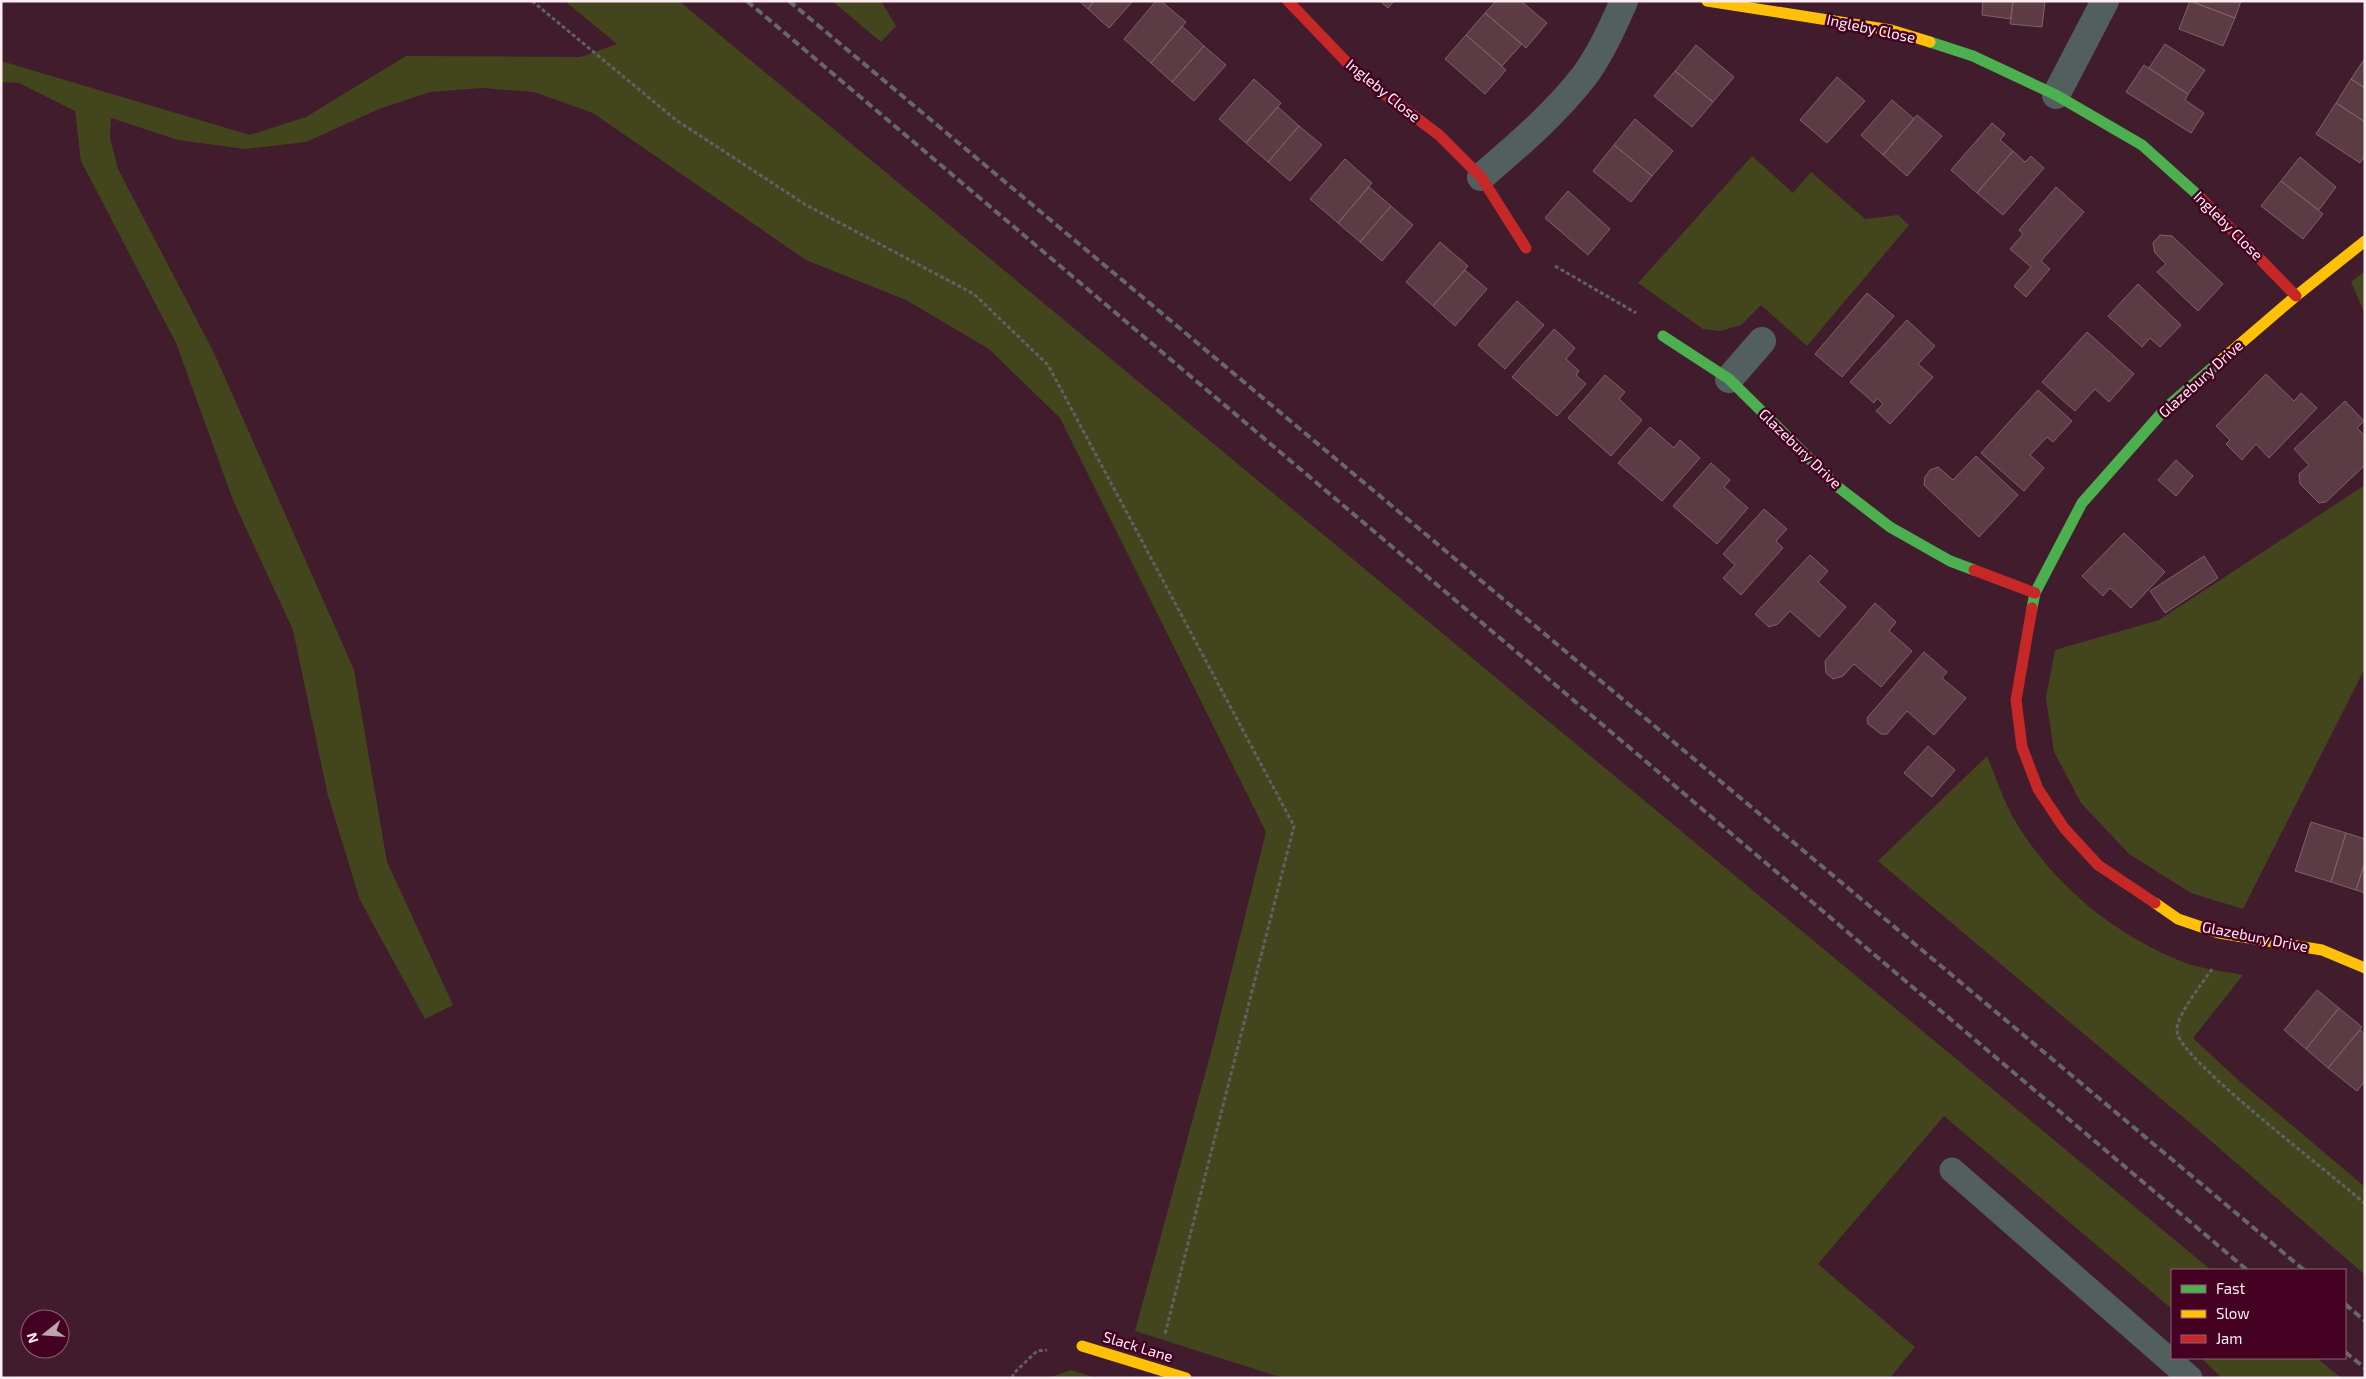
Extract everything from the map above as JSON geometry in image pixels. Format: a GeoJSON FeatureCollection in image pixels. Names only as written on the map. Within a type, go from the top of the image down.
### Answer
{"type":"FeatureCollection","features":[{"type":"Feature","properties":{"kind":"street","name":"Ingleby Close"},"geometry":{"type":"LineString","coordinates":[[1288,1],[1358,74],[1439,135],[1482,177],[1526,248]]}},
{"type":"Feature","properties":{"kind":"street"},"geometry":{"type":"LineString","coordinates":[[1482,177],[1548,118],[1586,74],[1608,35],[1624,1]]}},
{"type":"Feature","properties":{"kind":"street","name":"Ingleby Close"},"geometry":{"type":"LineString","coordinates":[[1707,1],[1891,30],[1973,56],[2056,95],[2142,145],[2207,203],[2296,296]]}},
{"type":"Feature","properties":{"kind":"street"},"geometry":{"type":"LineString","coordinates":[[2056,95],[2105,1]]}},
{"type":"Feature","properties":{"kind":"street","name":"Glazebury Drive"},"geometry":{"type":"LineString","coordinates":[[2365,241],[2296,296],[2167,407],[2082,503],[2035,593],[2016,700],[2022,747],[2038,789],[2064,828],[2098,865],[2178,919],[2219,933],[2322,950],[2365,968]]}},
{"type":"Feature","properties":{"kind":"street","name":"Glazebury Drive"},"geometry":{"type":"LineString","coordinates":[[1663,336],[1729,380],[1838,488],[1890,527],[1950,561],[2035,593]]}},
{"type":"Feature","properties":{"kind":"street"},"geometry":{"type":"LineString","coordinates":[[1729,380],[1762,341]]}},
{"type":"Feature","properties":{"kind":"street","name":"Slack Lane"},"geometry":{"type":"LineString","coordinates":[[1082,1346],[1186,1378]]}},
{"type":"Feature","properties":{"kind":"lane"},"geometry":{"type":"LineString","coordinates":[[1952,1170],[2190,1378]]}},
{"type":"Feature","properties":{"kind":"path"},"geometry":{"type":"LineString","coordinates":[[532,1],[676,120],[806,205],[974,294],[1048,365],[1294,826],[1156,1369]]}},
{"type":"Feature","properties":{"kind":"path"},"geometry":{"type":"LineString","coordinates":[[1526,248],[1640,316],[1663,336]]}},
{"type":"Feature","properties":{"kind":"path"},"geometry":{"type":"LineString","coordinates":[[2235,936],[2179,1020],[2177,1030],[2179,1040],[2217,1081],[2339,1180],[2365,1204]]}},
{"type":"Feature","properties":{"kind":"path"},"geometry":{"type":"LineString","coordinates":[[1013,1378],[1013,1374],[1037,1351],[1082,1346]]}},
{"type":"Feature","properties":{"kind":"green space"},"geometry":{"type":"Polygon","coordinates":[[[565,1],[679,1],[2210,1269],[2171,1269],[2171,1308],[1944,1116],[1818,1264],[1915,1347],[1890,1378],[1283,1378],[1135,1331],[1214,1041],[1266,832],[1060,418],[989,349],[906,300],[806,260],[593,113],[534,92],[482,88],[430,92],[379,109],[306,142],[245,149],[178,140],[111,118],[110,138],[118,169],[214,353],[354,670],[387,862],[453,1005],[425,1019],[360,900],[328,796],[293,630],[233,500],[176,343],[81,161],[75,111],[19,83],[1,82],[1,61],[250,135],[306,117],[406,56],[581,57],[617,44],[565,1]]]}},
{"type":"Feature","properties":{"kind":"green space"},"geometry":{"type":"Polygon","coordinates":[[[832,1],[881,1],[896,26],[881,42],[832,1]]]}},
{"type":"Feature","properties":{"kind":"green space"},"geometry":{"type":"Polygon","coordinates":[[[1752,156],[1793,193],[1811,172],[1865,219],[1898,215],[1909,225],[1807,346],[1761,305],[1741,325],[1720,331],[1703,329],[1638,283],[1752,156]]]}},
{"type":"Feature","properties":{"kind":"green space"},"geometry":{"type":"Polygon","coordinates":[[[2365,271],[2365,314],[2351,282],[2365,271]]]}},
{"type":"Feature","properties":{"kind":"green space"},"geometry":{"type":"Polygon","coordinates":[[[2365,485],[2365,668],[2243,909],[2191,893],[2129,854],[2081,803],[2054,752],[2046,698],[2055,650],[2159,620],[2365,485]]]}},
{"type":"Feature","properties":{"kind":"green space"},"geometry":{"type":"Polygon","coordinates":[[[1987,756],[2010,812],[2029,843],[2066,886],[2087,905],[2109,922],[2157,951],[2190,964],[2243,975],[2193,1038],[2237,1079],[2365,1187],[2365,1275],[2196,1128],[1878,861],[1987,756]]]}},
{"type":"Feature","properties":{"kind":"green space"},"geometry":{"type":"Polygon","coordinates":[[[2202,1359],[2318,1359],[2341,1378],[2222,1378],[2202,1359]]]}},
{"type":"Feature","properties":{"kind":"green space"},"geometry":{"type":"Polygon","coordinates":[[[1071,1370],[1096,1378],[1048,1378],[1071,1370]]]}},
{"type":"Feature","properties":{"kind":"building"},"geometry":{"type":"Polygon","coordinates":[[[1079,1],[1094,1],[1088,9],[1079,1]]]}},
{"type":"Feature","properties":{"kind":"building"},"geometry":{"type":"Polygon","coordinates":[[[1094,1],[1133,1],[1109,28],[1088,9],[1094,1]]]}},
{"type":"Feature","properties":{"kind":"building"},"geometry":{"type":"Polygon","coordinates":[[[1156,1],[1161,1],[1186,22],[1151,63],[1124,39],[1156,1]]]}},
{"type":"Feature","properties":{"kind":"building"},"geometry":{"type":"Polygon","coordinates":[[[1380,1],[1394,1],[1388,8],[1380,1]]]}},
{"type":"Feature","properties":{"kind":"building"},"geometry":{"type":"Polygon","coordinates":[[[1496,1],[1521,1],[1547,23],[1526,48],[1485,13],[1496,1]]]}},
{"type":"Feature","properties":{"kind":"building"},"geometry":{"type":"Polygon","coordinates":[[[1983,1],[2013,1],[2011,19],[1982,15],[1983,1]]]}},
{"type":"Feature","properties":{"kind":"building"},"geometry":{"type":"Polygon","coordinates":[[[2013,1],[2045,1],[2042,27],[2010,24],[2013,1]]]}},
{"type":"Feature","properties":{"kind":"building"},"geometry":{"type":"Polygon","coordinates":[[[2190,1],[2235,18],[2223,46],[2179,29],[2190,1]]]}},
{"type":"Feature","properties":{"kind":"building"},"geometry":{"type":"Polygon","coordinates":[[[2190,1],[2241,1],[2235,18],[2190,1]]]}},
{"type":"Feature","properties":{"kind":"building"},"geometry":{"type":"Polygon","coordinates":[[[1485,13],[1522,44],[1502,66],[1466,35],[1485,13]]]}},
{"type":"Feature","properties":{"kind":"building"},"geometry":{"type":"Polygon","coordinates":[[[1182,26],[1204,46],[1172,82],[1151,63],[1182,26]]]}},
{"type":"Feature","properties":{"kind":"building"},"geometry":{"type":"Polygon","coordinates":[[[1466,35],[1506,70],[1485,94],[1445,59],[1466,35]]]}},
{"type":"Feature","properties":{"kind":"building"},"geometry":{"type":"Polygon","coordinates":[[[2165,44],[2205,70],[2188,94],[2149,68],[2165,44]]]}},
{"type":"Feature","properties":{"kind":"building"},"geometry":{"type":"Polygon","coordinates":[[[1696,45],[1734,77],[1713,102],[1675,71],[1696,45]]]}},
{"type":"Feature","properties":{"kind":"building"},"geometry":{"type":"Polygon","coordinates":[[[1204,46],[1226,65],[1194,101],[1172,82],[1204,46]]]}},
{"type":"Feature","properties":{"kind":"building"},"geometry":{"type":"Polygon","coordinates":[[[2365,58],[2365,88],[2351,79],[2365,58]]]}},
{"type":"Feature","properties":{"kind":"building"},"geometry":{"type":"Polygon","coordinates":[[[2144,65],[2188,94],[2185,100],[2204,113],[2191,133],[2126,92],[2144,65]]]}},
{"type":"Feature","properties":{"kind":"building"},"geometry":{"type":"Polygon","coordinates":[[[1675,71],[1713,102],[1692,127],[1654,96],[1675,71]]]}},
{"type":"Feature","properties":{"kind":"building"},"geometry":{"type":"Polygon","coordinates":[[[1837,77],[1865,101],[1827,143],[1800,120],[1837,77]]]}},
{"type":"Feature","properties":{"kind":"building"},"geometry":{"type":"Polygon","coordinates":[[[1254,79],[1281,103],[1246,143],[1219,119],[1254,79]]]}},
{"type":"Feature","properties":{"kind":"building"},"geometry":{"type":"Polygon","coordinates":[[[2351,79],[2365,88],[2365,122],[2336,103],[2351,79]]]}},
{"type":"Feature","properties":{"kind":"building"},"geometry":{"type":"Polygon","coordinates":[[[1892,100],[1914,119],[1883,155],[1861,135],[1892,100]]]}},
{"type":"Feature","properties":{"kind":"building"},"geometry":{"type":"Polygon","coordinates":[[[2336,103],[2365,122],[2365,156],[2360,163],[2316,134],[2336,103]]]}},
{"type":"Feature","properties":{"kind":"building"},"geometry":{"type":"Polygon","coordinates":[[[1278,107],[1299,126],[1268,162],[1246,143],[1278,107]]]}},
{"type":"Feature","properties":{"kind":"building"},"geometry":{"type":"Polygon","coordinates":[[[1917,115],[1942,136],[1907,176],[1883,155],[1917,115]]]}},
{"type":"Feature","properties":{"kind":"building"},"geometry":{"type":"Polygon","coordinates":[[[1635,119],[1673,151],[1652,176],[1614,145],[1635,119]]]}},
{"type":"Feature","properties":{"kind":"building"},"geometry":{"type":"Polygon","coordinates":[[[1992,123],[2005,134],[2000,140],[2013,151],[1977,193],[1951,170],[1992,123]]]}},
{"type":"Feature","properties":{"kind":"building"},"geometry":{"type":"Polygon","coordinates":[[[1299,126],[1322,145],[1290,181],[1268,162],[1299,126]]]}},
{"type":"Feature","properties":{"kind":"building"},"geometry":{"type":"Polygon","coordinates":[[[1614,145],[1652,176],[1631,202],[1593,171],[1614,145]]]}},
{"type":"Feature","properties":{"kind":"building"},"geometry":{"type":"Polygon","coordinates":[[[2013,151],[2025,162],[2031,156],[2044,168],[2003,215],[1977,193],[2013,151]]]}},
{"type":"Feature","properties":{"kind":"building"},"geometry":{"type":"Polygon","coordinates":[[[2300,157],[2336,187],[2319,210],[2281,181],[2300,157]]]}},
{"type":"Feature","properties":{"kind":"building"},"geometry":{"type":"Polygon","coordinates":[[[1345,159],[1372,183],[1338,223],[1310,199],[1345,159]]]}},
{"type":"Feature","properties":{"kind":"building"},"geometry":{"type":"Polygon","coordinates":[[[2281,181],[2323,214],[2303,239],[2261,206],[2281,181]]]}},
{"type":"Feature","properties":{"kind":"building"},"geometry":{"type":"Polygon","coordinates":[[[1369,187],[1391,206],[1360,242],[1338,223],[1369,187]]]}},
{"type":"Feature","properties":{"kind":"building"},"geometry":{"type":"Polygon","coordinates":[[[2056,187],[2084,212],[2041,261],[2050,269],[2026,297],[2014,286],[2031,267],[2010,249],[2023,234],[2019,230],[2056,187]]]}},
{"type":"Feature","properties":{"kind":"building"},"geometry":{"type":"Polygon","coordinates":[[[1568,191],[1610,229],[1588,255],[1545,218],[1568,191]]]}},
{"type":"Feature","properties":{"kind":"building"},"geometry":{"type":"Polygon","coordinates":[[[1391,206],[1413,225],[1382,261],[1360,242],[1391,206]]]}},
{"type":"Feature","properties":{"kind":"building"},"geometry":{"type":"Polygon","coordinates":[[[2160,235],[2172,236],[2223,284],[2198,311],[2157,272],[2166,264],[2155,253],[2153,243],[2160,235]]]}},
{"type":"Feature","properties":{"kind":"building"},"geometry":{"type":"Polygon","coordinates":[[[1440,242],[1468,266],[1433,306],[1406,282],[1440,242]]]}},
{"type":"Feature","properties":{"kind":"building"},"geometry":{"type":"Polygon","coordinates":[[[1465,270],[1487,289],[1455,326],[1433,306],[1465,270]]]}},
{"type":"Feature","properties":{"kind":"building"},"geometry":{"type":"Polygon","coordinates":[[[2138,284],[2181,325],[2160,347],[2150,338],[2142,347],[2108,316],[2138,284]]]}},
{"type":"Feature","properties":{"kind":"building"},"geometry":{"type":"Polygon","coordinates":[[[1867,293],[1894,316],[1842,377],[1815,354],[1867,293]]]}},
{"type":"Feature","properties":{"kind":"building"},"geometry":{"type":"Polygon","coordinates":[[[1517,301],[1544,325],[1505,369],[1478,345],[1517,301]]]}},
{"type":"Feature","properties":{"kind":"building"},"geometry":{"type":"Polygon","coordinates":[[[1907,320],[1935,346],[1918,364],[1933,377],[1890,424],[1876,411],[1883,404],[1877,398],[1874,403],[1850,382],[1907,320]]]}},
{"type":"Feature","properties":{"kind":"building"},"geometry":{"type":"Polygon","coordinates":[[[1554,329],[1575,348],[1566,359],[1579,371],[1576,375],[1586,384],[1557,416],[1512,377],[1554,329]]]}},
{"type":"Feature","properties":{"kind":"building"},"geometry":{"type":"Polygon","coordinates":[[[2087,332],[2134,374],[2109,402],[2095,389],[2075,411],[2042,382],[2087,332]]]}},
{"type":"Feature","properties":{"kind":"building"},"geometry":{"type":"Polygon","coordinates":[[[2266,374],[2294,401],[2301,393],[2317,408],[2269,458],[2256,444],[2242,460],[2226,444],[2230,440],[2216,426],[2266,374]]]}},
{"type":"Feature","properties":{"kind":"building"},"geometry":{"type":"Polygon","coordinates":[[[1605,375],[1625,392],[1619,399],[1642,420],[1611,456],[1568,418],[1605,375]]]}},
{"type":"Feature","properties":{"kind":"building"},"geometry":{"type":"Polygon","coordinates":[[[2038,390],[2072,421],[2053,442],[2047,437],[2030,455],[2044,468],[2024,491],[1981,453],[2038,390]]]}},
{"type":"Feature","properties":{"kind":"building"},"geometry":{"type":"Polygon","coordinates":[[[2345,401],[2364,421],[2357,428],[2365,436],[2365,465],[2326,502],[2319,503],[2300,484],[2299,474],[2309,465],[2294,449],[2345,401]]]}},
{"type":"Feature","properties":{"kind":"building"},"geometry":{"type":"Polygon","coordinates":[[[1650,427],[1674,448],[1680,440],[1700,458],[1662,501],[1618,463],[1650,427]]]}},
{"type":"Feature","properties":{"kind":"building"},"geometry":{"type":"Polygon","coordinates":[[[1976,456],[2018,495],[1979,537],[1924,485],[1925,477],[1930,470],[1938,467],[1953,480],[1976,456]]]}},
{"type":"Feature","properties":{"kind":"building"},"geometry":{"type":"Polygon","coordinates":[[[2176,460],[2193,476],[2176,496],[2158,480],[2176,460]]]}},
{"type":"Feature","properties":{"kind":"building"},"geometry":{"type":"Polygon","coordinates":[[[1711,463],[1730,480],[1724,487],[1748,508],[1717,544],[1673,506],[1711,463]]]}},
{"type":"Feature","properties":{"kind":"building"},"geometry":{"type":"Polygon","coordinates":[[[1764,509],[1787,529],[1776,541],[1783,548],[1741,595],[1723,578],[1735,565],[1723,554],[1764,509]]]}},
{"type":"Feature","properties":{"kind":"building"},"geometry":{"type":"Polygon","coordinates":[[[2124,533],[2165,572],[2131,608],[2110,588],[2103,596],[2082,576],[2124,533]]]}},
{"type":"Feature","properties":{"kind":"building"},"geometry":{"type":"Polygon","coordinates":[[[1810,555],[1828,571],[1818,582],[1846,607],[1819,637],[1790,611],[1778,624],[1769,627],[1755,614],[1810,555]]]}},
{"type":"Feature","properties":{"kind":"building"},"geometry":{"type":"Polygon","coordinates":[[[2204,556],[2218,578],[2165,613],[2150,591],[2204,556]]]}},
{"type":"Feature","properties":{"kind":"building"},"geometry":{"type":"Polygon","coordinates":[[[1875,603],[1896,622],[1889,631],[1912,651],[1881,687],[1854,664],[1843,676],[1833,679],[1826,673],[1825,661],[1875,603]]]}},
{"type":"Feature","properties":{"kind":"building"},"geometry":{"type":"Polygon","coordinates":[[[1924,652],[1947,672],[1942,678],[1966,698],[1934,735],[1907,711],[1887,734],[1881,734],[1868,724],[1867,718],[1924,652]]]}},
{"type":"Feature","properties":{"kind":"building"},"geometry":{"type":"Polygon","coordinates":[[[1928,746],[1955,770],[1932,797],[1904,773],[1928,746]]]}},
{"type":"Feature","properties":{"kind":"building"},"geometry":{"type":"Polygon","coordinates":[[[2311,822],[2346,833],[2331,882],[2295,871],[2311,822]]]}},
{"type":"Feature","properties":{"kind":"building"},"geometry":{"type":"Polygon","coordinates":[[[2346,833],[2365,839],[2365,862],[2356,890],[2331,882],[2346,833]]]}},
{"type":"Feature","properties":{"kind":"building"},"geometry":{"type":"Polygon","coordinates":[[[2365,862],[2365,893],[2356,890],[2365,862]]]}},
{"type":"Feature","properties":{"kind":"building"},"geometry":{"type":"Polygon","coordinates":[[[2317,990],[2339,1008],[2306,1049],[2284,1030],[2317,990]]]}},
{"type":"Feature","properties":{"kind":"building"},"geometry":{"type":"Polygon","coordinates":[[[2339,1008],[2362,1027],[2328,1068],[2306,1049],[2339,1008]]]}},
{"type":"Feature","properties":{"kind":"building"},"geometry":{"type":"Polygon","coordinates":[[[2360,1030],[2365,1034],[2365,1081],[2357,1091],[2328,1068],[2360,1030]]]}},
{"type":"Feature","properties":{"kind":"railway"},"geometry":{"type":"LineString","coordinates":[[747,1],[2246,1269]]}},
{"type":"Feature","properties":{"kind":"railway"},"geometry":{"type":"LineString","coordinates":[[789,1],[2303,1269]]}},
{"type":"Feature","properties":{"kind":"railway"},"geometry":{"type":"LineString","coordinates":[[2346,1305],[2365,1321]]}},
{"type":"Feature","properties":{"kind":"railway"},"geometry":{"type":"LineString","coordinates":[[2346,1353],[2365,1368]]}},
{"type":"Feature","properties":{"kind":"traffic: fast"},"geometry":{"type":"LineString","coordinates":[[1930,42],[1973,56],[2056,95],[2142,145],[2200,197]]}},
{"type":"Feature","properties":{"kind":"traffic: fast"},"geometry":{"type":"LineString","coordinates":[[1663,336],[1729,379],[1838,487],[1890,527],[1950,561],[1974,570]]}},
{"type":"Feature","properties":{"kind":"traffic: fast"},"geometry":{"type":"LineString","coordinates":[[2032,608],[2035,593],[2082,503],[2167,407],[2219,362]]}},
{"type":"Feature","properties":{"kind":"traffic: slow"},"geometry":{"type":"LineString","coordinates":[[1707,1],[1891,30],[1930,42]]}},
{"type":"Feature","properties":{"kind":"traffic: slow"},"geometry":{"type":"LineString","coordinates":[[2219,362],[2296,296],[2365,241]]}},
{"type":"Feature","properties":{"kind":"traffic: slow"},"geometry":{"type":"LineString","coordinates":[[2155,903],[2178,919],[2219,933],[2322,950],[2365,968]]}},
{"type":"Feature","properties":{"kind":"traffic: slow"},"geometry":{"type":"LineString","coordinates":[[1082,1346],[1186,1378]]}},
{"type":"Feature","properties":{"kind":"traffic: jam"},"geometry":{"type":"LineString","coordinates":[[1288,1],[1358,74],[1439,135],[1481,177],[1526,248]]}},
{"type":"Feature","properties":{"kind":"traffic: jam"},"geometry":{"type":"LineString","coordinates":[[2200,197],[2296,296]]}},
{"type":"Feature","properties":{"kind":"traffic: jam"},"geometry":{"type":"LineString","coordinates":[[1974,570],[2035,593]]}},
{"type":"Feature","properties":{"kind":"traffic: jam"},"geometry":{"type":"LineString","coordinates":[[2032,608],[2016,700],[2022,747],[2038,789],[2064,828],[2098,865],[2155,903]]}}]}
